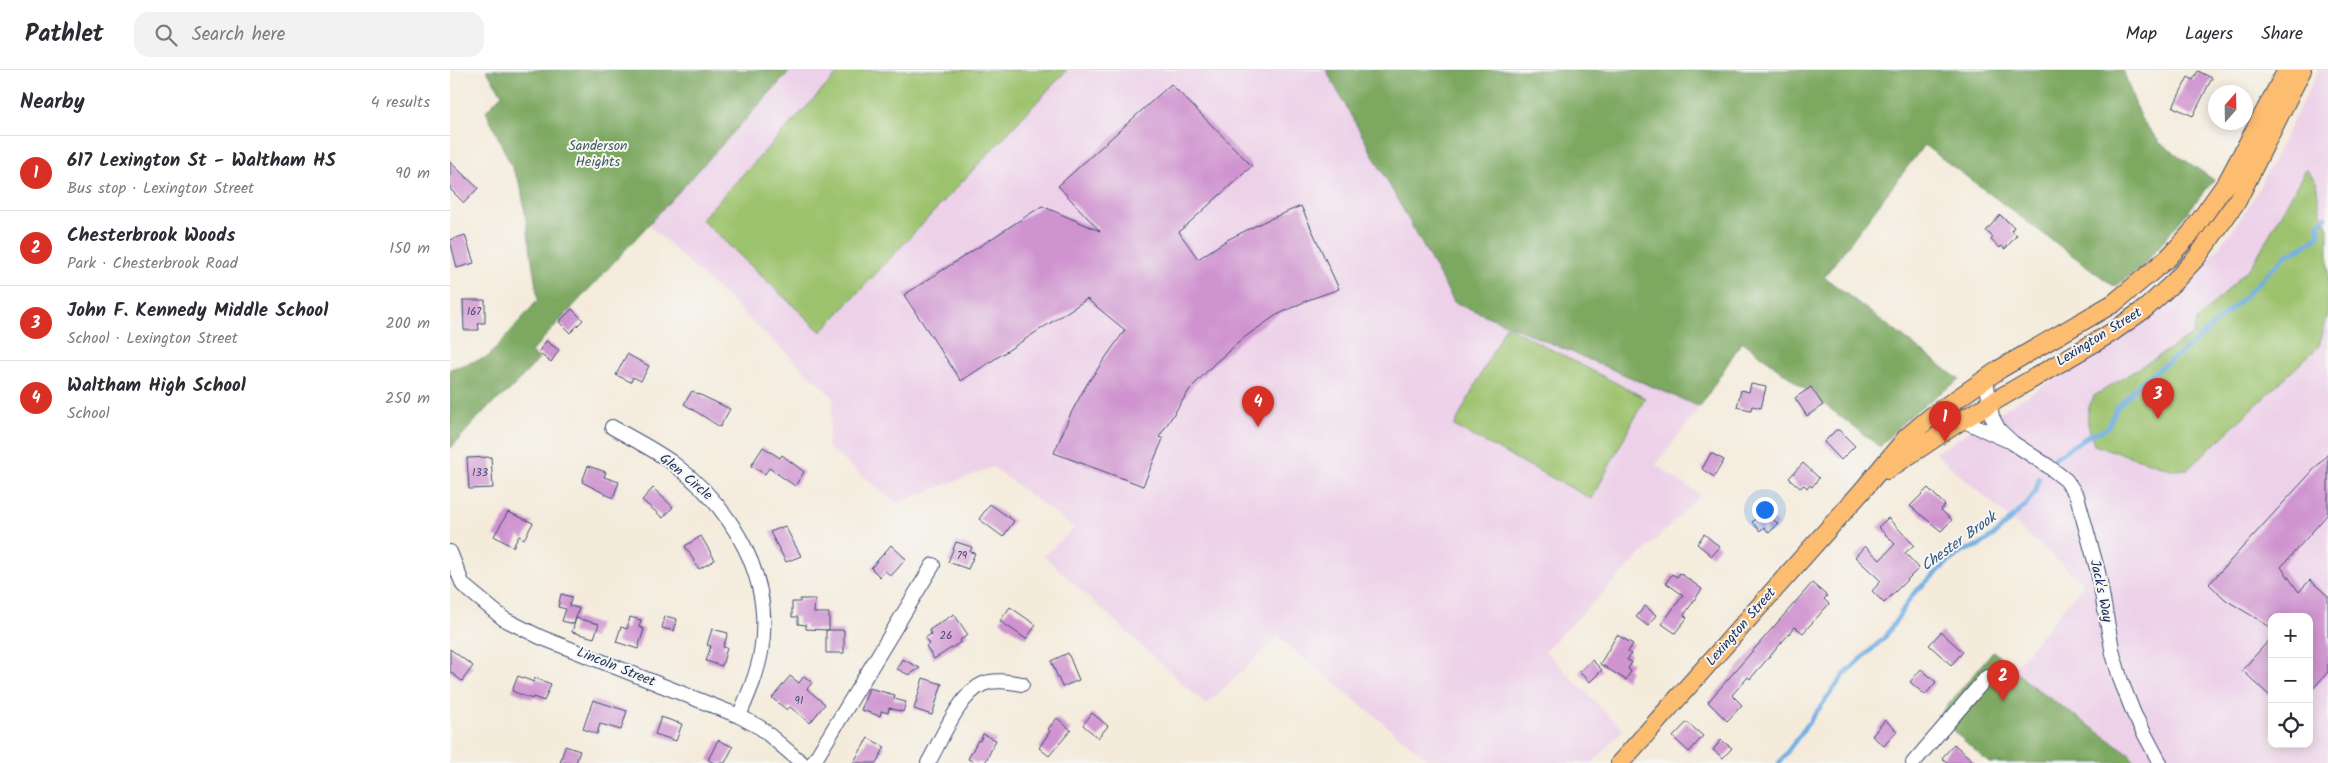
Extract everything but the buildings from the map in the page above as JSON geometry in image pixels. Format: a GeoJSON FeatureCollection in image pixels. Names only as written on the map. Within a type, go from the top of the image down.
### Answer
{"type":"FeatureCollection","features":[{"type":"Feature","properties":{"kind":"main road","name":"Lexington Street"},"geometry":{"type":"LineString","coordinates":[[1620,763],[1862,491],[1907,437],[1938,411],[1986,379],[2114,303],[2168,258],[2191,233],[2227,182],[2287,70]]}},
{"type":"Feature","properties":{"kind":"main road","name":"Lexington Street"},"geometry":{"type":"LineString","coordinates":[[1862,491],[1905,456],[1962,420],[2111,333],[2146,308],[2197,257],[2236,201],[2302,70]]}},
{"type":"Feature","properties":{"kind":"street","name":"Jack's Way"},"geometry":{"type":"LineString","coordinates":[[1986,379],[1992,417],[1999,430],[2013,443]]}},
{"type":"Feature","properties":{"kind":"street","name":"Jack's Way"},"geometry":{"type":"LineString","coordinates":[[1962,420],[2013,443],[2048,466],[2066,480],[2077,496],[2098,572],[2113,654],[2134,714],[2160,763]]}},
{"type":"Feature","properties":{"kind":"street","name":"Glen Circle"},"geometry":{"type":"LineString","coordinates":[[612,427],[673,463],[697,482],[736,529],[749,555],[758,583],[764,619],[756,674],[738,716]]}},
{"type":"Feature","properties":{"kind":"street","name":"Lincoln Street"},"geometry":{"type":"LineString","coordinates":[[450,552],[463,585],[504,619],[540,637],[738,716],[761,728],[802,763]]}},
{"type":"Feature","properties":{"kind":"street"},"geometry":{"type":"LineString","coordinates":[[813,763],[933,565]]}},
{"type":"Feature","properties":{"kind":"street"},"geometry":{"type":"LineString","coordinates":[[450,575],[463,585]]}},
{"type":"Feature","properties":{"kind":"street"},"geometry":{"type":"LineString","coordinates":[[1913,763],[1987,677]]}},
{"type":"Feature","properties":{"kind":"street"},"geometry":{"type":"LineString","coordinates":[[928,763],[962,702],[972,691],[984,683],[1006,681],[1022,684]]}},
{"type":"Feature","properties":{"kind":"shaded area"},"geometry":{"type":"Polygon","coordinates":[[[791,70],[1326,70],[1454,302],[1700,407],[1656,465],[1700,495],[1545,651],[1623,730],[1592,763],[1432,763],[1278,637],[1206,705],[1044,556],[1074,528],[993,467],[896,503],[827,447],[834,398],[649,225],[791,70]]]}},
{"type":"Feature","properties":{"kind":"shaded area"},"geometry":{"type":"Polygon","coordinates":[[[2319,70],[2328,70],[2328,763],[2135,763],[2130,754],[2031,685],[2013,669],[2084,584],[1935,453],[2142,324],[2199,271],[2233,230],[2256,194],[2319,70]]]}},
{"type":"Feature","properties":{"kind":"green space","name":"Sanderson Heights"},"geometry":{"type":"Polygon","coordinates":[[[486,70],[791,70],[531,352],[539,359],[510,390],[487,408],[450,449],[450,369],[488,357],[538,300],[521,187],[486,111],[502,94],[486,70]]]}},
{"type":"Feature","properties":{"kind":"green space"},"geometry":{"type":"Polygon","coordinates":[[[841,70],[1067,70],[821,332],[701,219],[841,70]]]}},
{"type":"Feature","properties":{"kind":"green space"},"geometry":{"type":"Polygon","coordinates":[[[1326,70],[2123,70],[2140,117],[2160,143],[2214,180],[2143,266],[2115,287],[1924,145],[1824,277],[1960,380],[1917,410],[1880,447],[1742,341],[1700,407],[1454,302],[1326,70]]]}},
{"type":"Feature","properties":{"kind":"green space"},"geometry":{"type":"Polygon","coordinates":[[[2306,169],[2316,182],[2320,210],[2328,229],[2328,314],[2319,346],[2188,469],[2174,470],[2094,445],[2088,426],[2088,415],[2094,396],[2192,335],[2197,320],[2253,264],[2306,169]]]}},
{"type":"Feature","properties":{"kind":"green space"},"geometry":{"type":"Polygon","coordinates":[[[1506,326],[1645,398],[1592,499],[1454,426],[1506,326]]]}},
{"type":"Feature","properties":{"kind":"green space"},"geometry":{"type":"Polygon","coordinates":[[[1993,651],[2031,685],[2130,754],[2135,763],[1989,763],[1938,717],[1993,651]]]}},
{"type":"Feature","properties":{"kind":"waterway","name":"Chester Brook"},"geometry":{"type":"LineString","coordinates":[[2054,458],[2093,433],[2100,432],[2108,427],[2116,409],[2142,381],[2189,347],[2239,302],[2284,257],[2311,242],[2319,235],[2319,224],[2326,217]]}},
{"type":"Feature","properties":{"kind":"waterway","name":"Chester Brook"},"geometry":{"type":"LineString","coordinates":[[1779,763],[1844,675],[1886,636],[1913,594],[1963,551],[1979,546],[1994,535],[2027,504],[2035,492],[2039,478]]}},
{"type":"Feature","properties":{"kind":"place","name":"John F. Kennedy Middle School"},"geometry":{"type":"Point","coordinates":[2158,419]}},
{"type":"Feature","properties":{"kind":"place","name":"Waltham High School"},"geometry":{"type":"Point","coordinates":[1258,427]}},
{"type":"Feature","properties":{"kind":"place","name":"617 Lexington St - Waltham HS"},"geometry":{"type":"Point","coordinates":[1945,442]}},
{"type":"Feature","properties":{"kind":"place","name":"Chesterbrook Woods"},"geometry":{"type":"Point","coordinates":[2003,701]}}]}
